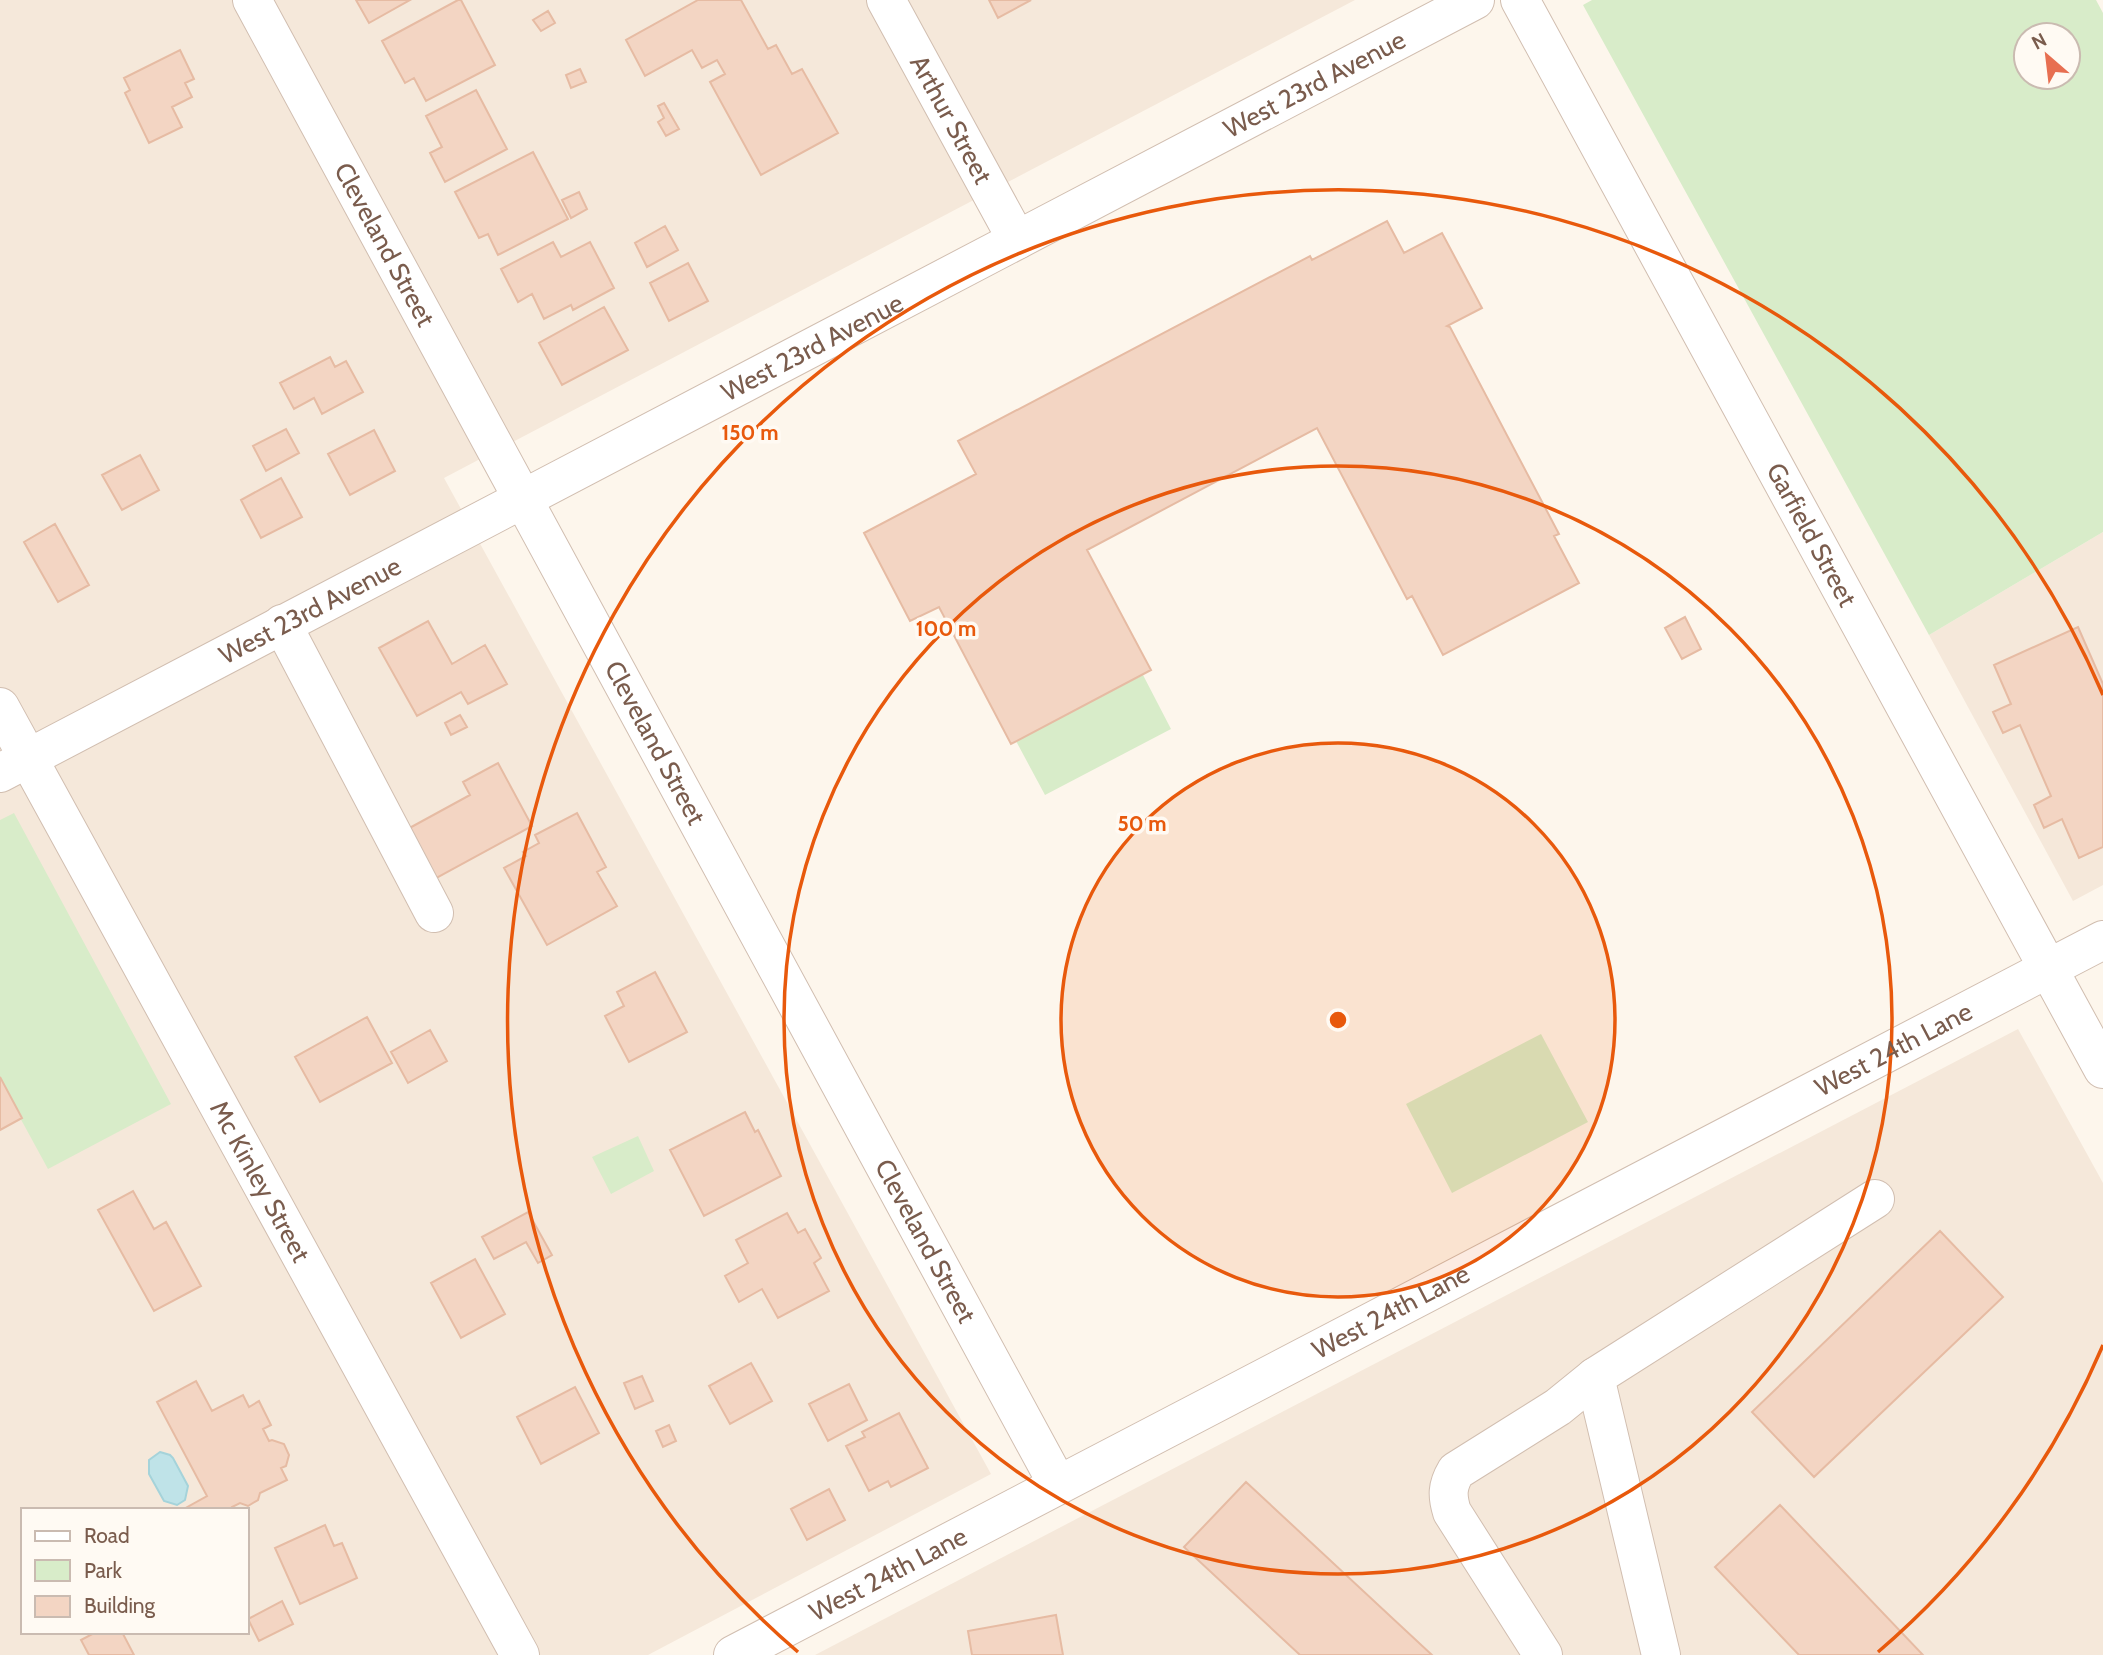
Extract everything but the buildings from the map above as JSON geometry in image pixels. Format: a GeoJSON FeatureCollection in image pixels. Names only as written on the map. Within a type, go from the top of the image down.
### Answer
{"type":"FeatureCollection","features":[{"type":"Feature","properties":{"kind":"street","name":"Cleveland Street"},"geometry":{"type":"LineString","coordinates":[[251,0],[1058,1485]]}},
{"type":"Feature","properties":{"kind":"street","name":"Arthur Street"},"geometry":{"type":"LineString","coordinates":[[886,0],[1017,240]]}},
{"type":"Feature","properties":{"kind":"street","name":"West 23rd Avenue"},"geometry":{"type":"LineString","coordinates":[[15,765],[1475,0]]}},
{"type":"Feature","properties":{"kind":"street","name":"Garfield Street"},"geometry":{"type":"LineString","coordinates":[[1520,0],[2103,1069]]}},
{"type":"Feature","properties":{"kind":"street"},"geometry":{"type":"LineString","coordinates":[[282,624],[434,913]]}},
{"type":"Feature","properties":{"kind":"street","name":"Mc Kinley Street"},"geometry":{"type":"LineString","coordinates":[[0,707],[15,765],[520,1655]]}},
{"type":"Feature","properties":{"kind":"street","name":"West 24th Lane"},"geometry":{"type":"LineString","coordinates":[[733,1655],[2103,940]]}},
{"type":"Feature","properties":{"kind":"street"},"geometry":{"type":"LineString","coordinates":[[1543,1655],[1452,1512],[1448,1496],[1449,1482],[1456,1471],[1558,1407],[1595,1377],[1875,1199]]}},
{"type":"Feature","properties":{"kind":"street"},"geometry":{"type":"LineString","coordinates":[[1595,1377],[1661,1655]]}},
{"type":"Feature","properties":{"kind":"shaded area"},"geometry":{"type":"Polygon","coordinates":[[[0,0],[1355,0],[444,478],[991,1474],[648,1655],[0,1655],[0,0]]]}},
{"type":"Feature","properties":{"kind":"shaded area"},"geometry":{"type":"Polygon","coordinates":[[[2103,532],[2103,885],[2073,901],[1929,635],[2103,532]]]}},
{"type":"Feature","properties":{"kind":"shaded area"},"geometry":{"type":"Polygon","coordinates":[[[2018,1029],[2103,1183],[2103,1655],[815,1655],[2018,1029]]]}},
{"type":"Feature","properties":{"kind":"green space"},"geometry":{"type":"Polygon","coordinates":[[[1592,0],[2096,0],[2103,13],[2103,532],[1929,635],[1583,5],[1592,0]]]}},
{"type":"Feature","properties":{"kind":"green space"},"geometry":{"type":"Polygon","coordinates":[[[1143,675],[1171,729],[1045,795],[1016,741],[1143,675]]]}},
{"type":"Feature","properties":{"kind":"green space"},"geometry":{"type":"Polygon","coordinates":[[[14,813],[171,1104],[48,1169],[0,1081],[0,820],[14,813]]]}},
{"type":"Feature","properties":{"kind":"green space"},"geometry":{"type":"Polygon","coordinates":[[[1541,1034],[1588,1122],[1452,1193],[1406,1104],[1541,1034]]]}},
{"type":"Feature","properties":{"kind":"green space"},"geometry":{"type":"Polygon","coordinates":[[[638,1136],[654,1171],[611,1194],[592,1157],[638,1136]]]}},
{"type":"Feature","properties":{"kind":"water"},"geometry":{"type":"Polygon","coordinates":[[[160,1452],[173,1458],[188,1486],[185,1500],[177,1505],[164,1501],[149,1474],[149,1460],[160,1452]]]}}]}
